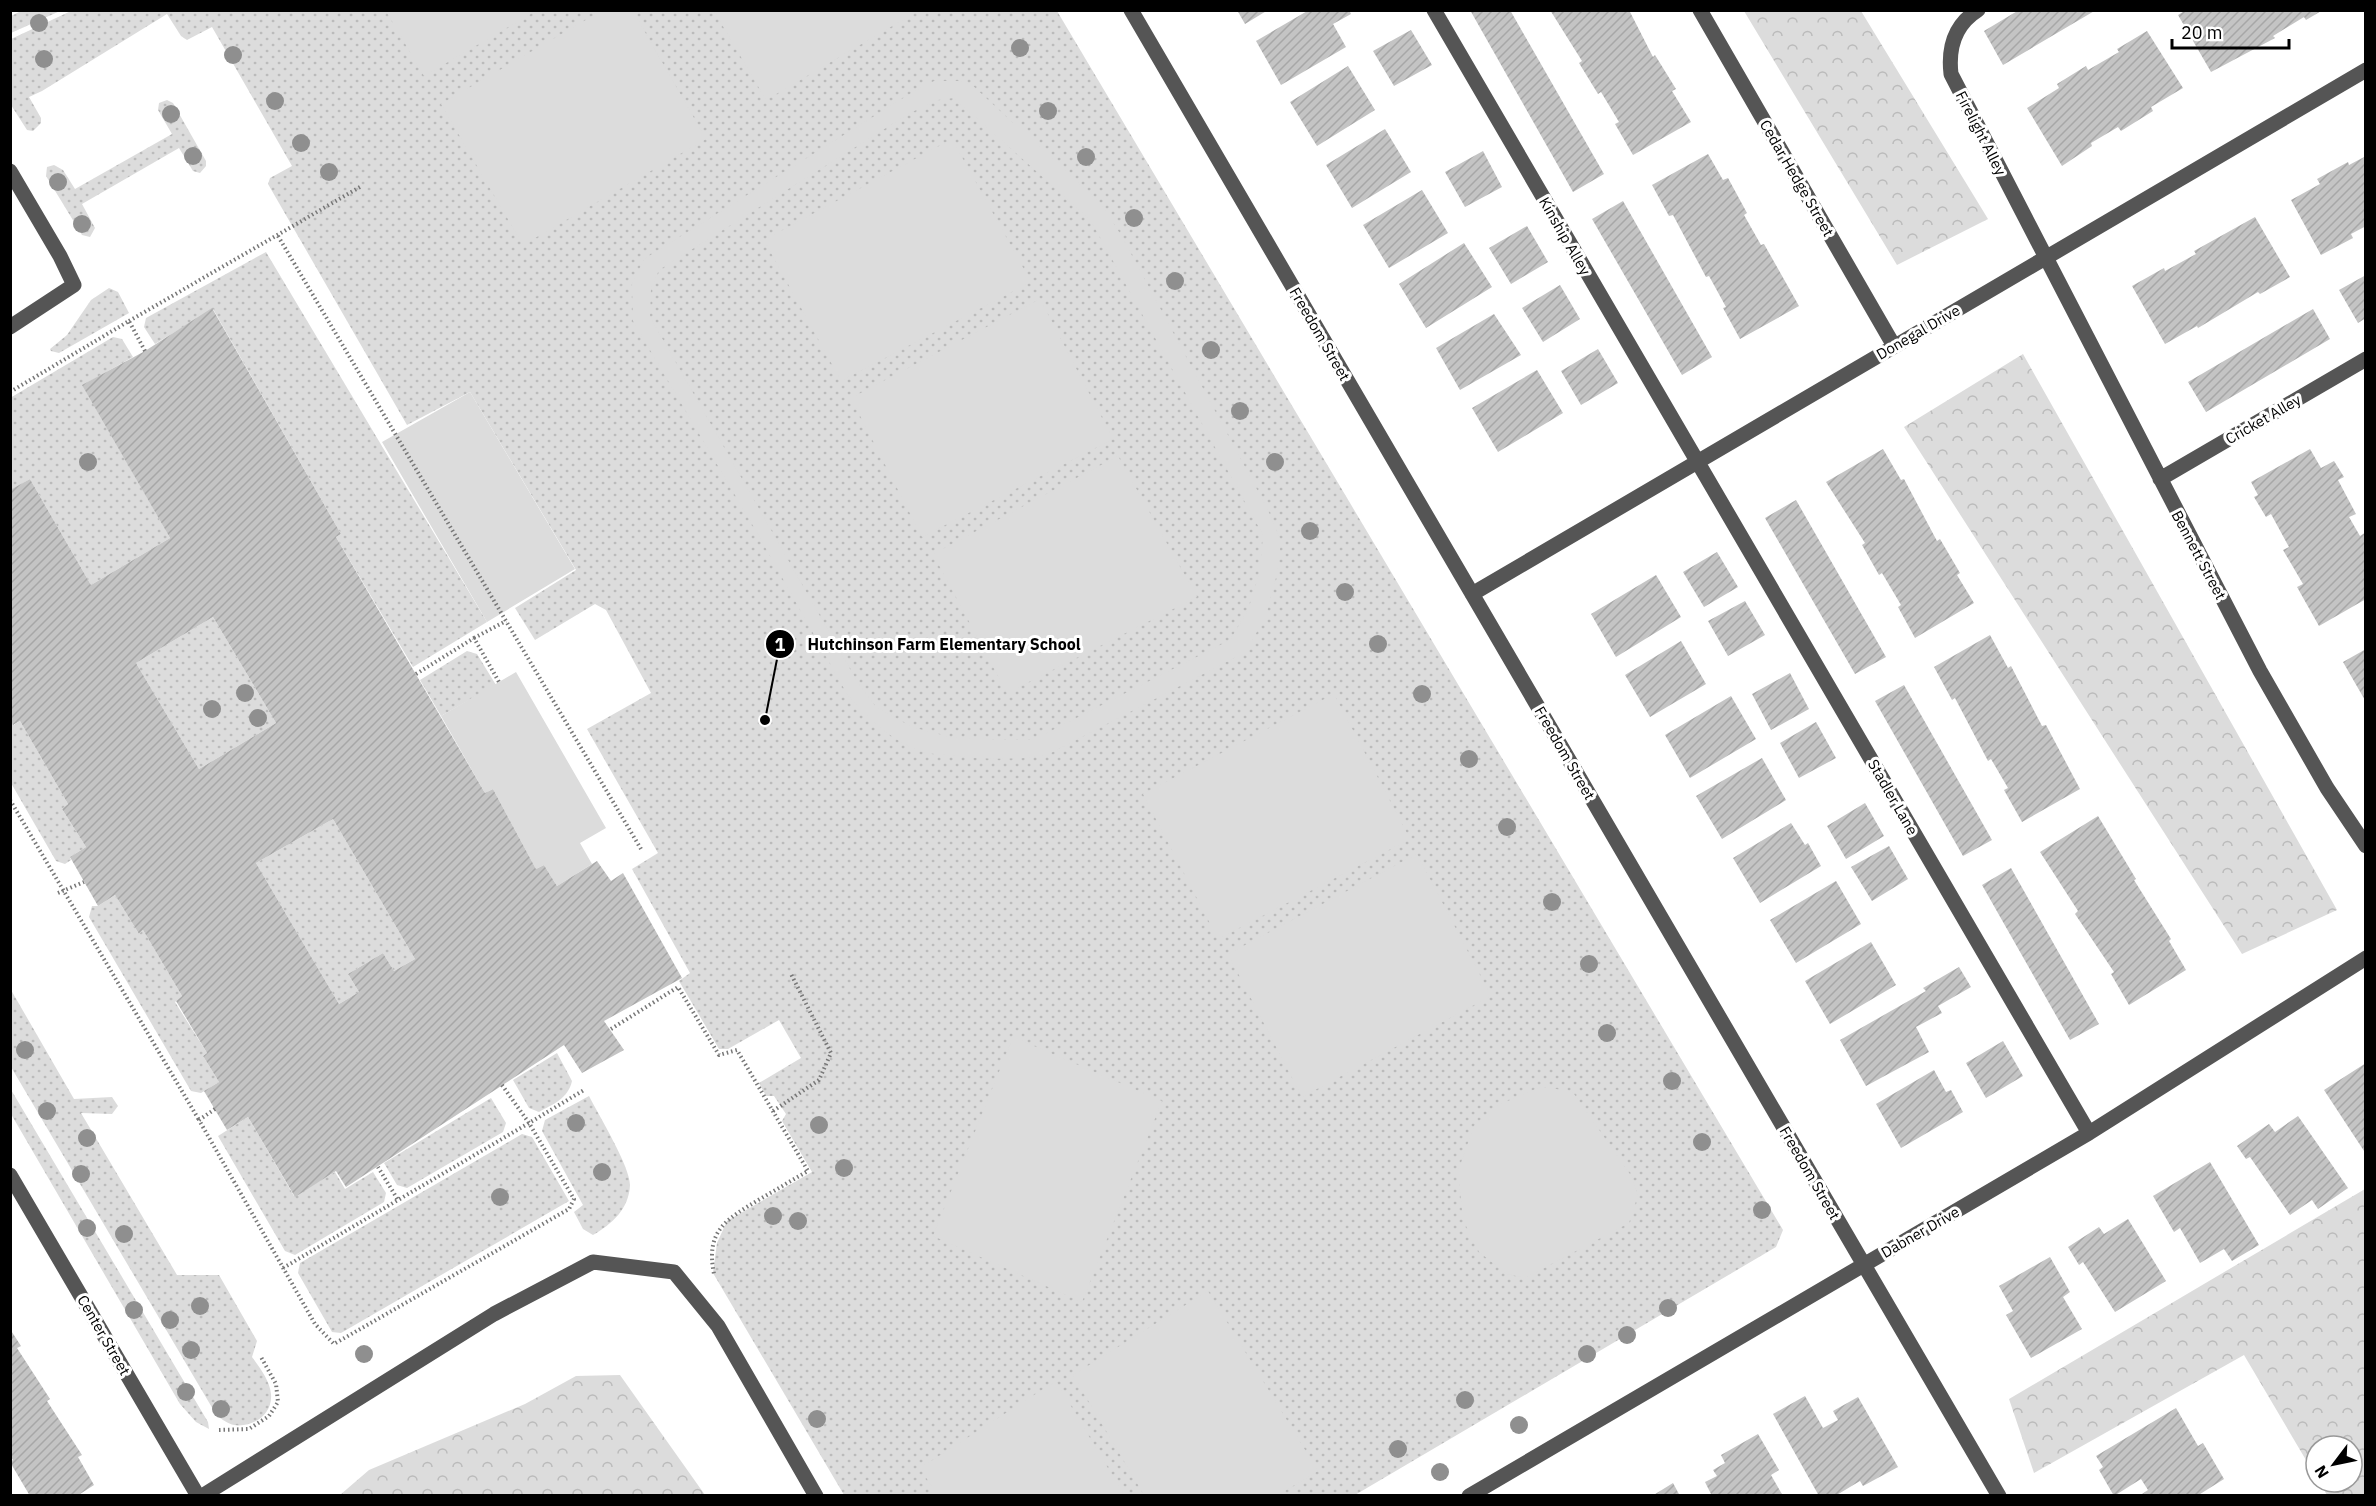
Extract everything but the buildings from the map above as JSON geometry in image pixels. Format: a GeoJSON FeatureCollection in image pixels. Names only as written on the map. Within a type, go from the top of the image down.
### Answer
{"type":"FeatureCollection","features":[{"type":"Feature","properties":{"kind":"street","name":"Freedom Street"},"geometry":{"type":"LineString","coordinates":[[1131,10],[1999,1496]]}},
{"type":"Feature","properties":{"kind":"street","name":"Kinship Alley"},"geometry":{"type":"LineString","coordinates":[[1434,10],[1697,461]]}},
{"type":"Feature","properties":{"kind":"street","name":"Cedar Hedge Street"},"geometry":{"type":"LineString","coordinates":[[1700,10],[1894,346]]}},
{"type":"Feature","properties":{"kind":"street","name":"Firelight Alley"},"geometry":{"type":"LineString","coordinates":[[1978,10],[1970,15],[1955,33],[1949,55],[1951,74],[2045,257]]}},
{"type":"Feature","properties":{"kind":"street","name":"Donegal Drive"},"geometry":{"type":"LineString","coordinates":[[1472,594],[2366,70]]}},
{"type":"Feature","properties":{"kind":"street"},"geometry":{"type":"LineString","coordinates":[[10,171],[60,256],[74,285],[10,327]]}},
{"type":"Feature","properties":{"kind":"street","name":"Bennett Street"},"geometry":{"type":"LineString","coordinates":[[2045,257],[2260,671],[2327,788],[2366,846]]}},
{"type":"Feature","properties":{"kind":"street","name":"Cricket Alley"},"geometry":{"type":"LineString","coordinates":[[2160,479],[2366,358]]}},
{"type":"Feature","properties":{"kind":"street","name":"Stadler Lane"},"geometry":{"type":"LineString","coordinates":[[1697,461],[2089,1132]]}},
{"type":"Feature","properties":{"kind":"street","name":"Dabner Drive"},"geometry":{"type":"LineString","coordinates":[[1469,1496],[2089,1132],[2366,957]]}},
{"type":"Feature","properties":{"kind":"street","name":"Center Street"},"geometry":{"type":"LineString","coordinates":[[10,1175],[200,1496]]}},
{"type":"Feature","properties":{"kind":"street"},"geometry":{"type":"LineString","coordinates":[[200,1496],[494,1314],[593,1262],[674,1272],[718,1326],[816,1496]]}},
{"type":"Feature","properties":{"kind":"path"},"geometry":{"type":"LineString","coordinates":[[10,392],[360,188]]}},
{"type":"Feature","properties":{"kind":"path"},"geometry":{"type":"LineString","coordinates":[[278,236],[641,849]]}},
{"type":"Feature","properties":{"kind":"path"},"geometry":{"type":"LineString","coordinates":[[129,321],[145,351]]}},
{"type":"Feature","properties":{"kind":"path"},"geometry":{"type":"LineString","coordinates":[[416,674],[506,621]]}},
{"type":"Feature","properties":{"kind":"path"},"geometry":{"type":"LineString","coordinates":[[474,639],[499,682]]}},
{"type":"Feature","properties":{"kind":"path"},"geometry":{"type":"LineString","coordinates":[[10,800],[60,892],[199,1120],[315,1324],[334,1344],[569,1209],[574,1199],[529,1122],[502,1085]]}},
{"type":"Feature","properties":{"kind":"path"},"geometry":{"type":"LineString","coordinates":[[60,892],[84,882]]}},
{"type":"Feature","properties":{"kind":"path"},"geometry":{"type":"LineString","coordinates":[[773,1111],[819,1080],[831,1053],[791,974]]}},
{"type":"Feature","properties":{"kind":"path"},"geometry":{"type":"LineString","coordinates":[[611,1029],[678,987],[719,1055],[737,1050],[808,1171],[728,1219],[716,1235],[710,1257],[715,1281]]}},
{"type":"Feature","properties":{"kind":"path"},"geometry":{"type":"LineString","coordinates":[[283,1268],[584,1090]]}},
{"type":"Feature","properties":{"kind":"path"},"geometry":{"type":"LineString","coordinates":[[199,1120],[215,1109]]}},
{"type":"Feature","properties":{"kind":"path"},"geometry":{"type":"LineString","coordinates":[[378,1167],[398,1200]]}},
{"type":"Feature","properties":{"kind":"path"},"geometry":{"type":"LineString","coordinates":[[219,1430],[249,1429],[269,1416],[278,1402],[276,1384],[261,1357]]}},
{"type":"Feature","properties":{"kind":"green space"},"geometry":{"type":"Polygon","coordinates":[[[603,10],[633,11],[706,139],[523,245],[441,104],[603,10]]]}},
{"type":"Feature","properties":{"kind":"green space"},"geometry":{"type":"Polygon","coordinates":[[[21,11],[60,11],[11,33],[11,16],[21,11]]]}},
{"type":"Feature","properties":{"kind":"green space"},"geometry":{"type":"Polygon","coordinates":[[[71,11],[1057,11],[1783,1230],[1776,1247],[1355,1495],[844,1495],[713,1273],[717,1243],[727,1221],[812,1172],[782,1121],[786,1114],[774,1096],[766,1096],[759,1083],[801,1058],[779,1020],[728,1049],[719,1049],[679,981],[690,973],[632,869],[658,853],[587,729],[651,693],[606,610],[595,604],[535,640],[515,608],[576,570],[470,392],[407,425],[268,184],[270,178],[292,166],[212,27],[187,40],[181,36],[167,14],[29,97],[41,118],[41,123],[33,131],[27,130],[11,105],[11,39],[71,11]]]}},
{"type":"Feature","properties":{"kind":"green space"},"geometry":{"type":"Polygon","coordinates":[[[386,11],[536,11],[424,76],[386,11]]]}},
{"type":"Feature","properties":{"kind":"green space"},"geometry":{"type":"Polygon","coordinates":[[[714,11],[918,11],[766,100],[714,11]]]}},
{"type":"Feature","properties":{"kind":"green space"},"geometry":{"type":"Polygon","coordinates":[[[1744,11],[1861,11],[1988,219],[1897,265],[1744,11]]]}},
{"type":"Feature","properties":{"kind":"green space"},"geometry":{"type":"Polygon","coordinates":[[[934,81],[958,81],[971,84],[1101,204],[1121,235],[1268,510],[1281,541],[1277,574],[1266,615],[1252,641],[1236,657],[1047,755],[996,759],[926,753],[901,742],[863,712],[847,694],[759,536],[633,321],[632,284],[644,259],[934,81]],[[954,98],[938,100],[910,113],[659,270],[651,289],[650,317],[858,683],[876,707],[912,727],[950,737],[1033,740],[1230,640],[1248,610],[1260,571],[1263,535],[1090,219],[954,98]]]}},
{"type":"Feature","properties":{"kind":"green space"},"geometry":{"type":"Polygon","coordinates":[[[167,100],[173,103],[206,161],[206,166],[200,173],[193,171],[179,148],[82,204],[95,228],[90,237],[82,235],[46,176],[47,167],[54,165],[63,170],[75,189],[172,134],[158,110],[159,103],[167,100]]]}},
{"type":"Feature","properties":{"kind":"green space"},"geometry":{"type":"Polygon","coordinates":[[[952,139],[1031,282],[841,381],[764,240],[952,139]]]}},
{"type":"Feature","properties":{"kind":"green space"},"geometry":{"type":"Polygon","coordinates":[[[266,252],[487,622],[413,667],[336,537],[341,534],[213,309],[155,344],[144,327],[146,318],[266,252]]]}},
{"type":"Feature","properties":{"kind":"green space"},"geometry":{"type":"Polygon","coordinates":[[[109,288],[118,292],[129,313],[59,353],[51,351],[50,349],[67,335],[91,300],[109,288]]]}},
{"type":"Feature","properties":{"kind":"green space"},"geometry":{"type":"Polygon","coordinates":[[[1040,299],[1113,439],[922,537],[851,398],[1040,299]]]}},
{"type":"Feature","properties":{"kind":"green space"},"geometry":{"type":"Polygon","coordinates":[[[113,337],[122,339],[133,357],[83,385],[170,538],[91,585],[30,479],[11,490],[10,398],[113,337]]]}},
{"type":"Feature","properties":{"kind":"green space"},"geometry":{"type":"Polygon","coordinates":[[[2023,354],[2337,910],[2242,954],[1904,427],[2023,354]]]}},
{"type":"Feature","properties":{"kind":"green space"},"geometry":{"type":"Polygon","coordinates":[[[470,392],[575,569],[487,622],[382,442],[470,392]]]}},
{"type":"Feature","properties":{"kind":"green space"},"geometry":{"type":"Polygon","coordinates":[[[1118,456],[1197,597],[1007,693],[933,554],[1118,456]]]}},
{"type":"Feature","properties":{"kind":"green space"},"geometry":{"type":"Polygon","coordinates":[[[213,617],[276,723],[199,769],[136,663],[213,617]]]}},
{"type":"Feature","properties":{"kind":"green space"},"geometry":{"type":"Polygon","coordinates":[[[467,651],[477,654],[496,685],[441,716],[420,680],[467,651]]]}},
{"type":"Feature","properties":{"kind":"green space"},"geometry":{"type":"Polygon","coordinates":[[[516,672],[606,828],[580,843],[592,864],[557,886],[544,865],[536,869],[493,789],[485,793],[441,716],[516,672]]]}},
{"type":"Feature","properties":{"kind":"green space"},"geometry":{"type":"Polygon","coordinates":[[[1334,694],[1410,839],[1218,939],[1143,794],[1334,694]]]}},
{"type":"Feature","properties":{"kind":"green space"},"geometry":{"type":"Polygon","coordinates":[[[10,720],[14,725],[20,721],[68,804],[62,809],[86,847],[70,857],[71,860],[65,864],[56,861],[11,783],[10,720]]]}},
{"type":"Feature","properties":{"kind":"green space"},"geometry":{"type":"Polygon","coordinates":[[[333,819],[415,959],[394,971],[383,953],[348,974],[359,992],[339,1004],[256,863],[333,819]]]}},
{"type":"Feature","properties":{"kind":"green space"},"geometry":{"type":"Polygon","coordinates":[[[1417,854],[1491,996],[1302,1097],[1228,954],[1417,854]]]}},
{"type":"Feature","properties":{"kind":"green space"},"geometry":{"type":"Polygon","coordinates":[[[115,895],[139,934],[143,930],[182,996],[175,1002],[207,1053],[203,1056],[219,1082],[201,1093],[191,1091],[89,917],[92,906],[98,906],[115,895]]]}},
{"type":"Feature","properties":{"kind":"green space"},"geometry":{"type":"Polygon","coordinates":[[[11,990],[74,1099],[112,1097],[118,1106],[112,1114],[81,1113],[177,1275],[219,1275],[257,1341],[252,1357],[267,1379],[271,1401],[265,1414],[254,1422],[234,1425],[217,1416],[11,1067],[11,990]]]}},
{"type":"Feature","properties":{"kind":"green space"},"geometry":{"type":"Polygon","coordinates":[[[1013,1037],[1162,1101],[1082,1302],[933,1236],[1013,1037]]]}},
{"type":"Feature","properties":{"kind":"green space"},"geometry":{"type":"Polygon","coordinates":[[[557,1053],[572,1081],[570,1087],[559,1100],[539,1112],[529,1108],[513,1080],[557,1053]]]}},
{"type":"Feature","properties":{"kind":"green space"},"geometry":{"type":"Polygon","coordinates":[[[1540,1087],[1572,1091],[1632,1177],[1638,1195],[1629,1223],[1525,1278],[1507,1274],[1479,1252],[1463,1220],[1458,1171],[1474,1126],[1494,1107],[1540,1087]]]}},
{"type":"Feature","properties":{"kind":"green space"},"geometry":{"type":"Polygon","coordinates":[[[10,1088],[208,1422],[209,1429],[196,1422],[180,1404],[11,1114],[10,1088]]]}},
{"type":"Feature","properties":{"kind":"green space"},"geometry":{"type":"Polygon","coordinates":[[[589,1096],[625,1166],[630,1185],[629,1194],[618,1215],[593,1235],[583,1229],[574,1212],[583,1205],[542,1131],[545,1120],[589,1096]]]}},
{"type":"Feature","properties":{"kind":"green space"},"geometry":{"type":"Polygon","coordinates":[[[491,1098],[506,1123],[503,1132],[407,1188],[397,1185],[384,1163],[491,1098]]]}},
{"type":"Feature","properties":{"kind":"green space"},"geometry":{"type":"Polygon","coordinates":[[[248,1117],[294,1196],[335,1172],[345,1189],[373,1172],[386,1193],[384,1202],[295,1255],[285,1251],[218,1136],[248,1117]]]}},
{"type":"Feature","properties":{"kind":"green space"},"geometry":{"type":"Polygon","coordinates":[[[522,1134],[532,1137],[569,1201],[341,1333],[332,1332],[298,1273],[300,1263],[522,1134]]]}},
{"type":"Feature","properties":{"kind":"green space"},"geometry":{"type":"Polygon","coordinates":[[[2365,1189],[2365,1495],[2326,1494],[2364,1494],[2364,1434],[2304,1434],[2304,1457],[2244,1355],[2034,1473],[2009,1399],[2365,1189]]]}},
{"type":"Feature","properties":{"kind":"green space"},"geometry":{"type":"Polygon","coordinates":[[[1208,1291],[1318,1471],[1278,1495],[1144,1495],[1073,1375],[1208,1291]]]}},
{"type":"Feature","properties":{"kind":"green space"},"geometry":{"type":"Polygon","coordinates":[[[620,1375],[705,1495],[340,1495],[369,1470],[525,1404],[576,1376],[620,1375]]]}},
{"type":"Feature","properties":{"kind":"green space"},"geometry":{"type":"Polygon","coordinates":[[[1056,1381],[1124,1495],[937,1495],[920,1468],[1056,1381]]]}},
{"type":"Feature","properties":{"kind":"place","name":"Hutchinson Farm Elementary School"},"geometry":{"type":"Point","coordinates":[765,720]}}]}
